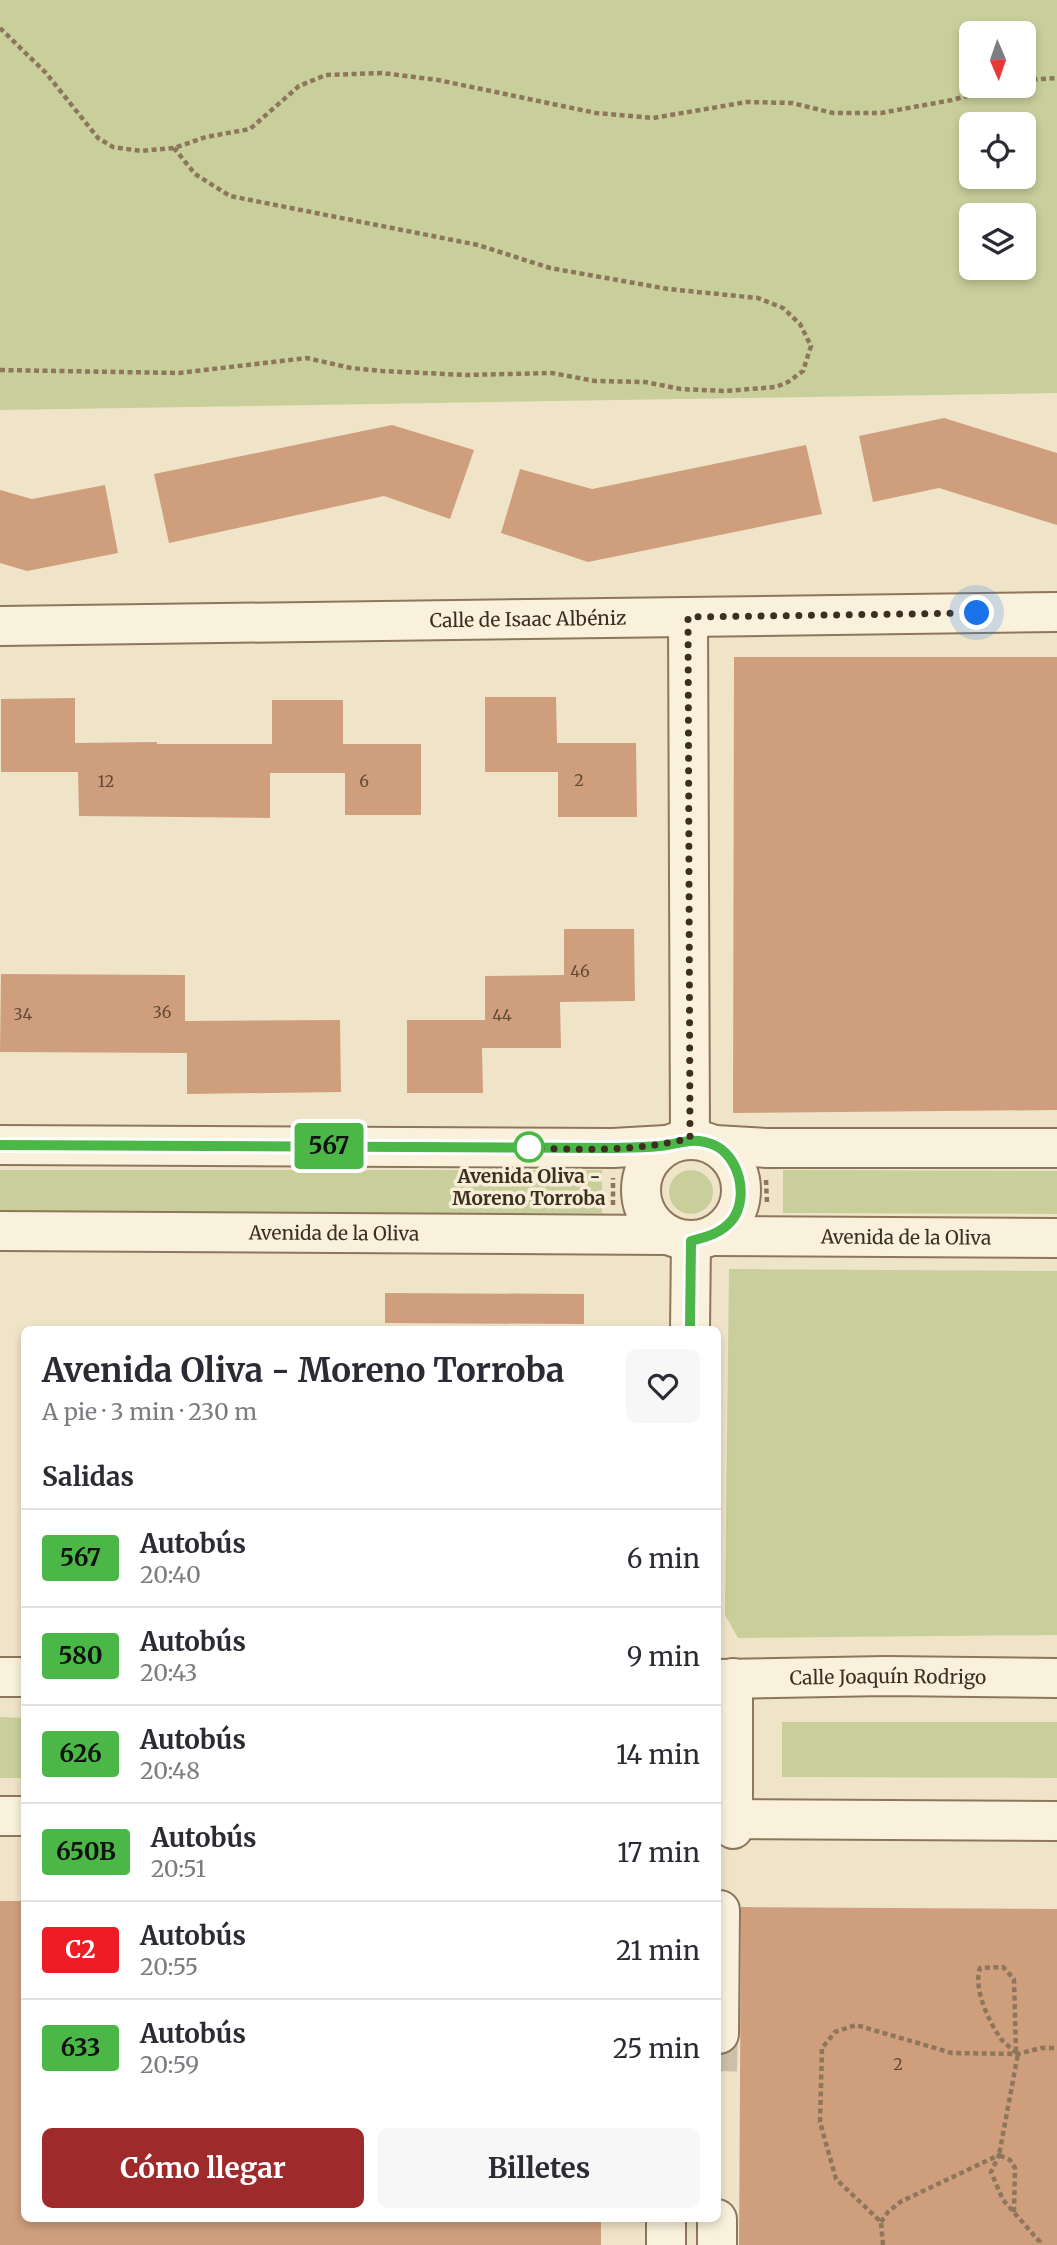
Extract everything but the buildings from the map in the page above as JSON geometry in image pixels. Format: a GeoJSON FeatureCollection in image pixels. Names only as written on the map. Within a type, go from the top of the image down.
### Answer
{"type":"FeatureCollection","features":[{"type":"Feature","properties":{"kind":"street","name":"Calle de Isaac Albéniz"},"geometry":{"type":"LineString","coordinates":[[0,626],[1057,612]]}},
{"type":"Feature","properties":{"kind":"street"},"geometry":{"type":"LineString","coordinates":[[688,617],[691,1143]]}},
{"type":"Feature","properties":{"kind":"street"},"geometry":{"type":"LineString","coordinates":[[691,1143],[735,1164],[742,1191],[733,1218],[690,1237],[647,1217],[639,1191],[646,1164],[691,1143]]}},
{"type":"Feature","properties":{"kind":"street"},"geometry":{"type":"LineString","coordinates":[[0,1145],[613,1148],[691,1143],[767,1148],[1057,1148]]}},
{"type":"Feature","properties":{"kind":"street","name":"Avenida de la Oliva"},"geometry":{"type":"LineString","coordinates":[[0,1231],[1057,1238]]}},
{"type":"Feature","properties":{"kind":"street"},"geometry":{"type":"LineString","coordinates":[[690,1237],[690,1326]]}},
{"type":"Feature","properties":{"kind":"street","name":"Calle Joaquín Rodrigo"},"geometry":{"type":"LineString","coordinates":[[725,1679],[886,1676],[1057,1678]]}},
{"type":"Feature","properties":{"kind":"street"},"geometry":{"type":"LineString","coordinates":[[0,1677],[21,1677]]}},
{"type":"Feature","properties":{"kind":"street"},"geometry":{"type":"LineString","coordinates":[[725,1679],[725,1824]]}},
{"type":"Feature","properties":{"kind":"street"},"geometry":{"type":"LineString","coordinates":[[725,1824],[1057,1821]]}},
{"type":"Feature","properties":{"kind":"street"},"geometry":{"type":"LineString","coordinates":[[725,1824],[1057,1831]]}},
{"type":"Feature","properties":{"kind":"street"},"geometry":{"type":"LineString","coordinates":[[655,2222],[655,2245]]}},
{"type":"Feature","properties":{"kind":"street"},"geometry":{"type":"LineString","coordinates":[[666,2222],[666,2245]]}},
{"type":"Feature","properties":{"kind":"street"},"geometry":{"type":"LineString","coordinates":[[717,2222],[717,2245]]}},
{"type":"Feature","properties":{"kind":"path"},"geometry":{"type":"LineString","coordinates":[[0,28],[46,74],[98,138],[113,147],[141,151],[174,148],[206,137],[250,129],[299,86],[326,75],[382,73],[438,80],[596,113],[653,118],[747,102],[792,103],[833,113],[881,113],[959,98]]}},
{"type":"Feature","properties":{"kind":"path"},"geometry":{"type":"LineString","coordinates":[[1036,79],[1057,78]]}},
{"type":"Feature","properties":{"kind":"path"},"geometry":{"type":"LineString","coordinates":[[0,370],[180,373],[307,358],[351,368],[382,371],[466,375],[552,373],[594,381],[645,382],[681,389],[725,391],[776,387],[803,372],[808,358],[811,346],[800,324],[783,308],[758,298],[668,289],[550,268],[478,246],[230,197],[195,174],[174,148]]}},
{"type":"Feature","properties":{"kind":"path"},"geometry":{"type":"LineString","coordinates":[[612,1233],[613,1148]]}},
{"type":"Feature","properties":{"kind":"path"},"geometry":{"type":"LineString","coordinates":[[766,1176],[767,1214]]}},
{"type":"Feature","properties":{"kind":"path"},"geometry":{"type":"LineString","coordinates":[[1017,2053],[1004,2042],[992,2024],[980,1993],[980,1968],[1003,1967],[1014,1979],[1017,2053],[999,2155],[991,2172],[1003,2200],[1040,2245]]}},
{"type":"Feature","properties":{"kind":"path"},"geometry":{"type":"LineString","coordinates":[[881,2222],[836,2179],[820,2122],[822,2048],[835,2032],[856,2025],[952,2053],[1017,2053],[1057,2048]]}},
{"type":"Feature","properties":{"kind":"path"},"geometry":{"type":"LineString","coordinates":[[883,2245],[881,2222],[900,2202],[999,2155],[1010,2160],[1015,2168],[1014,2212]]}},
{"type":"Feature","properties":{"kind":"green space"},"geometry":{"type":"Polygon","coordinates":[[[0,0],[1057,0],[1057,393],[0,410],[0,0]]]}},
{"type":"Feature","properties":{"kind":"green space"},"geometry":{"type":"Polygon","coordinates":[[[0,1170],[602,1170],[602,1213],[0,1213],[0,1170]]]}},
{"type":"Feature","properties":{"kind":"green space"},"geometry":{"type":"Polygon","coordinates":[[[691,1170],[706,1177],[713,1192],[706,1207],[691,1214],[676,1207],[669,1192],[676,1177],[691,1170]]]}},
{"type":"Feature","properties":{"kind":"green space"},"geometry":{"type":"Polygon","coordinates":[[[783,1170],[1057,1171],[1057,1214],[783,1213],[783,1170]]]}},
{"type":"Feature","properties":{"kind":"green space"},"geometry":{"type":"Polygon","coordinates":[[[729,1269],[1057,1271],[1057,1635],[738,1638],[725,1615],[729,1269]]]}},
{"type":"Feature","properties":{"kind":"green space"},"geometry":{"type":"Polygon","coordinates":[[[0,1717],[21,1718],[21,1778],[0,1778],[0,1717]]]}},
{"type":"Feature","properties":{"kind":"green space"},"geometry":{"type":"Polygon","coordinates":[[[782,1722],[1057,1722],[1057,1778],[782,1777],[782,1722]]]}},
{"type":"Feature","properties":{"kind":"bus line","name":"567"},"geometry":{"type":"LineString","coordinates":[[0,1145],[613,1148],[666,1145],[690,1138],[715,1145],[735,1164],[742,1191],[733,1218],[712,1236],[691,1241],[690,1326]]}},
{"type":"Feature","properties":{"kind":"place","name":"Avenida Oliva - Moreno Torroba"},"geometry":{"type":"Point","coordinates":[529,1147]}},
{"type":"Feature","properties":{"kind":"route"},"geometry":{"type":"LineString","coordinates":[[529,1147],[613,1148],[666,1145],[690,1138],[688,617],[977,613]]}}]}
